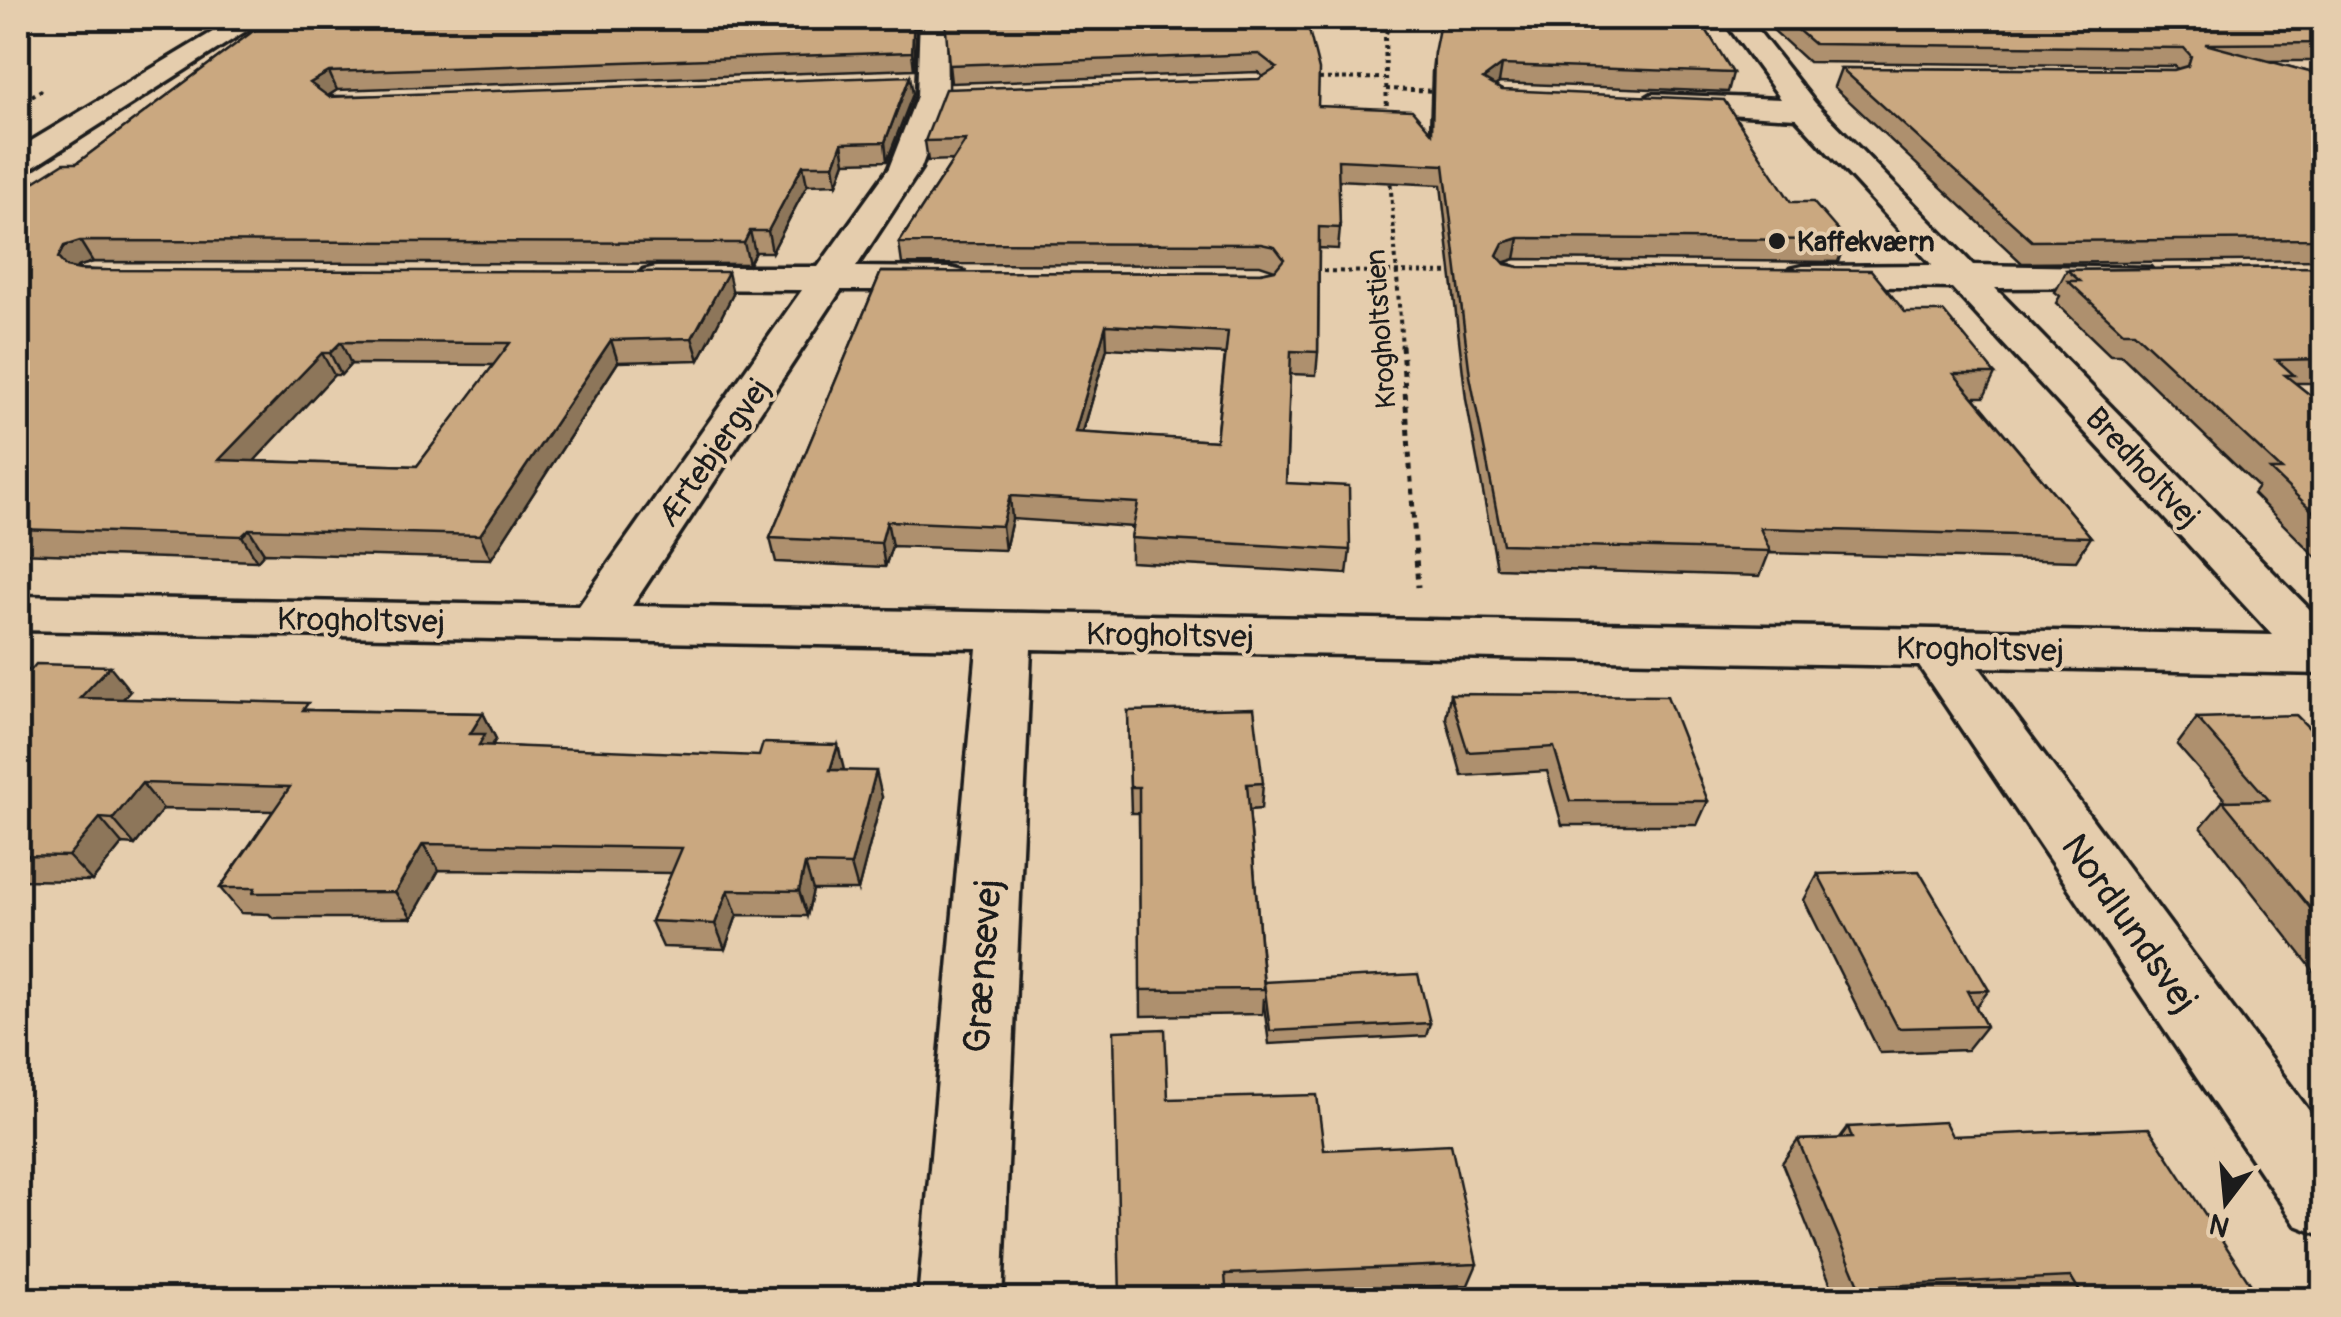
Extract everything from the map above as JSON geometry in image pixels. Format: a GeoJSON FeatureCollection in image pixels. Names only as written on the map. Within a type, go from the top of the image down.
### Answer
{"type":"FeatureCollection","features":[{"type":"Feature","properties":{"kind":"street"},"geometry":{"type":"LineString","coordinates":[[135,57],[202,18]]}},
{"type":"Feature","properties":{"kind":"street"},"geometry":{"type":"LineString","coordinates":[[18,163],[253,18]]}},
{"type":"Feature","properties":{"kind":"street","name":"Ærtebjergvej"},"geometry":{"type":"LineString","coordinates":[[593,625],[905,168],[933,88],[933,18]]}},
{"type":"Feature","properties":{"kind":"street","name":"Bredholtvej"},"geometry":{"type":"LineString","coordinates":[[1736,18],[1774,74],[1813,92],[1964,278],[2323,655]]}},
{"type":"Feature","properties":{"kind":"street"},"geometry":{"type":"LineString","coordinates":[[1615,101],[1813,92]]}},
{"type":"Feature","properties":{"kind":"street"},"geometry":{"type":"LineString","coordinates":[[1760,276],[2172,276]]}},
{"type":"Feature","properties":{"kind":"street"},"geometry":{"type":"LineString","coordinates":[[618,278],[992,279]]}},
{"type":"Feature","properties":{"kind":"street","name":"Krogholtsvej"},"geometry":{"type":"LineString","coordinates":[[18,613],[1005,634],[2323,655]]}},
{"type":"Feature","properties":{"kind":"street","name":"Grænsevej"},"geometry":{"type":"LineString","coordinates":[[960,1300],[1005,634]]}},
{"type":"Feature","properties":{"kind":"street","name":"Nordlundsvej"},"geometry":{"type":"LineString","coordinates":[[1936,649],[2324,1197]]}},
{"type":"Feature","properties":{"kind":"path"},"geometry":{"type":"LineString","coordinates":[[1388,125],[1385,36],[1392,18]]}},
{"type":"Feature","properties":{"kind":"path"},"geometry":{"type":"LineString","coordinates":[[1308,79],[1385,78]]}},
{"type":"Feature","properties":{"kind":"path"},"geometry":{"type":"LineString","coordinates":[[1386,88],[1456,92]]}},
{"type":"Feature","properties":{"kind":"path","name":"Krogholtstien"},"geometry":{"type":"LineString","coordinates":[[1390,162],[1422,638]]}},
{"type":"Feature","properties":{"kind":"path"},"geometry":{"type":"LineString","coordinates":[[1301,271],[1464,273]]}},
{"type":"Feature","properties":{"kind":"building"},"geometry":{"type":"Polygon","coordinates":[[[278,18],[914,18],[912,52],[329,72],[310,83],[329,97],[910,76],[885,142],[842,143],[834,165],[803,165],[768,231],[750,231],[744,243],[80,241],[64,246],[58,258],[66,267],[80,270],[728,272],[692,338],[611,340],[480,535],[249,529],[242,536],[18,529],[18,192],[64,163],[77,163],[256,29],[278,18]],[[341,342],[330,353],[322,353],[219,460],[417,466],[510,343],[341,342]]]}},
{"type":"Feature","properties":{"kind":"building"},"geometry":{"type":"Polygon","coordinates":[[[945,18],[1306,18],[1319,70],[1318,106],[1412,110],[1432,133],[1434,53],[1441,18],[1699,18],[1733,73],[1502,65],[1483,79],[1502,90],[1724,100],[1791,202],[1813,202],[1846,240],[1519,238],[1503,243],[1497,255],[1505,264],[1519,267],[1871,270],[1905,312],[1944,312],[1995,374],[1954,374],[2091,537],[1760,528],[1770,551],[1503,544],[1470,376],[1444,165],[1338,160],[1340,228],[1319,227],[1318,352],[1291,351],[1286,483],[1349,486],[1350,550],[1131,538],[1138,503],[1010,496],[1002,526],[887,521],[881,543],[770,538],[881,272],[1261,273],[1275,270],[1284,259],[1275,247],[1261,244],[899,243],[966,140],[925,141],[945,89],[1259,79],[1277,68],[1259,54],[949,65],[945,18]],[[1106,325],[1075,432],[1216,441],[1228,332],[1106,325]]]}},
{"type":"Feature","properties":{"kind":"building"},"geometry":{"type":"Polygon","coordinates":[[[1784,18],[2324,21],[2324,43],[2205,44],[2324,76],[2324,239],[2032,241],[1841,68],[2174,70],[2188,66],[2191,56],[2184,48],[1814,44],[1784,18]]]}},
{"type":"Feature","properties":{"kind":"building"},"geometry":{"type":"Polygon","coordinates":[[[2324,267],[2324,359],[2277,360],[2294,375],[2285,375],[2324,406],[2324,522],[2270,470],[2282,470],[2134,332],[2123,332],[2068,281],[2080,281],[2067,270],[2324,267]]]}},
{"type":"Feature","properties":{"kind":"building"},"geometry":{"type":"Polygon","coordinates":[[[36,664],[110,666],[80,698],[308,703],[303,710],[483,713],[470,734],[485,734],[479,745],[759,756],[763,743],[838,745],[830,770],[876,771],[851,865],[805,864],[799,891],[728,890],[715,924],[651,921],[682,848],[423,844],[395,892],[253,893],[255,888],[220,888],[290,787],[142,783],[113,819],[100,818],[68,856],[18,855],[18,670],[31,670],[36,664]]]}},
{"type":"Feature","properties":{"kind":"building"},"geometry":{"type":"Polygon","coordinates":[[[1450,694],[1667,696],[1708,801],[1570,801],[1554,747],[1468,752],[1450,694]]]}},
{"type":"Feature","properties":{"kind":"building"},"geometry":{"type":"Polygon","coordinates":[[[1254,708],[1263,783],[1247,784],[1264,989],[1140,990],[1139,787],[1130,787],[1128,711],[1254,708]]]}},
{"type":"Feature","properties":{"kind":"building"},"geometry":{"type":"Polygon","coordinates":[[[2296,715],[2324,743],[2324,925],[2223,801],[2269,800],[2197,718],[2296,715]]]}},
{"type":"Feature","properties":{"kind":"building"},"geometry":{"type":"Polygon","coordinates":[[[1919,871],[1989,990],[1967,991],[1986,1026],[1898,1028],[1818,874],[1919,871]]]}},
{"type":"Feature","properties":{"kind":"building"},"geometry":{"type":"Polygon","coordinates":[[[1418,974],[1430,1023],[1270,1031],[1264,982],[1418,974]]]}},
{"type":"Feature","properties":{"kind":"building"},"geometry":{"type":"Polygon","coordinates":[[[1165,1029],[1168,1099],[1317,1095],[1324,1150],[1451,1144],[1477,1264],[1225,1274],[1227,1300],[1120,1300],[1114,1031],[1165,1029]]]}},
{"type":"Feature","properties":{"kind":"building"},"geometry":{"type":"Polygon","coordinates":[[[1945,1122],[1952,1136],[2149,1128],[2261,1300],[2085,1300],[2071,1277],[1860,1287],[1798,1140],[1852,1138],[1848,1127],[1945,1122]]]}},
{"type":"Feature","properties":{"kind":"building"},"geometry":{"type":"Polygon","coordinates":[[[21,1292],[322,1299],[18,1300],[21,1292]]]}},
{"type":"Feature","properties":{"kind":"place","name":"Kaffekværn"},"geometry":{"type":"Point","coordinates":[1777,241]}}]}
